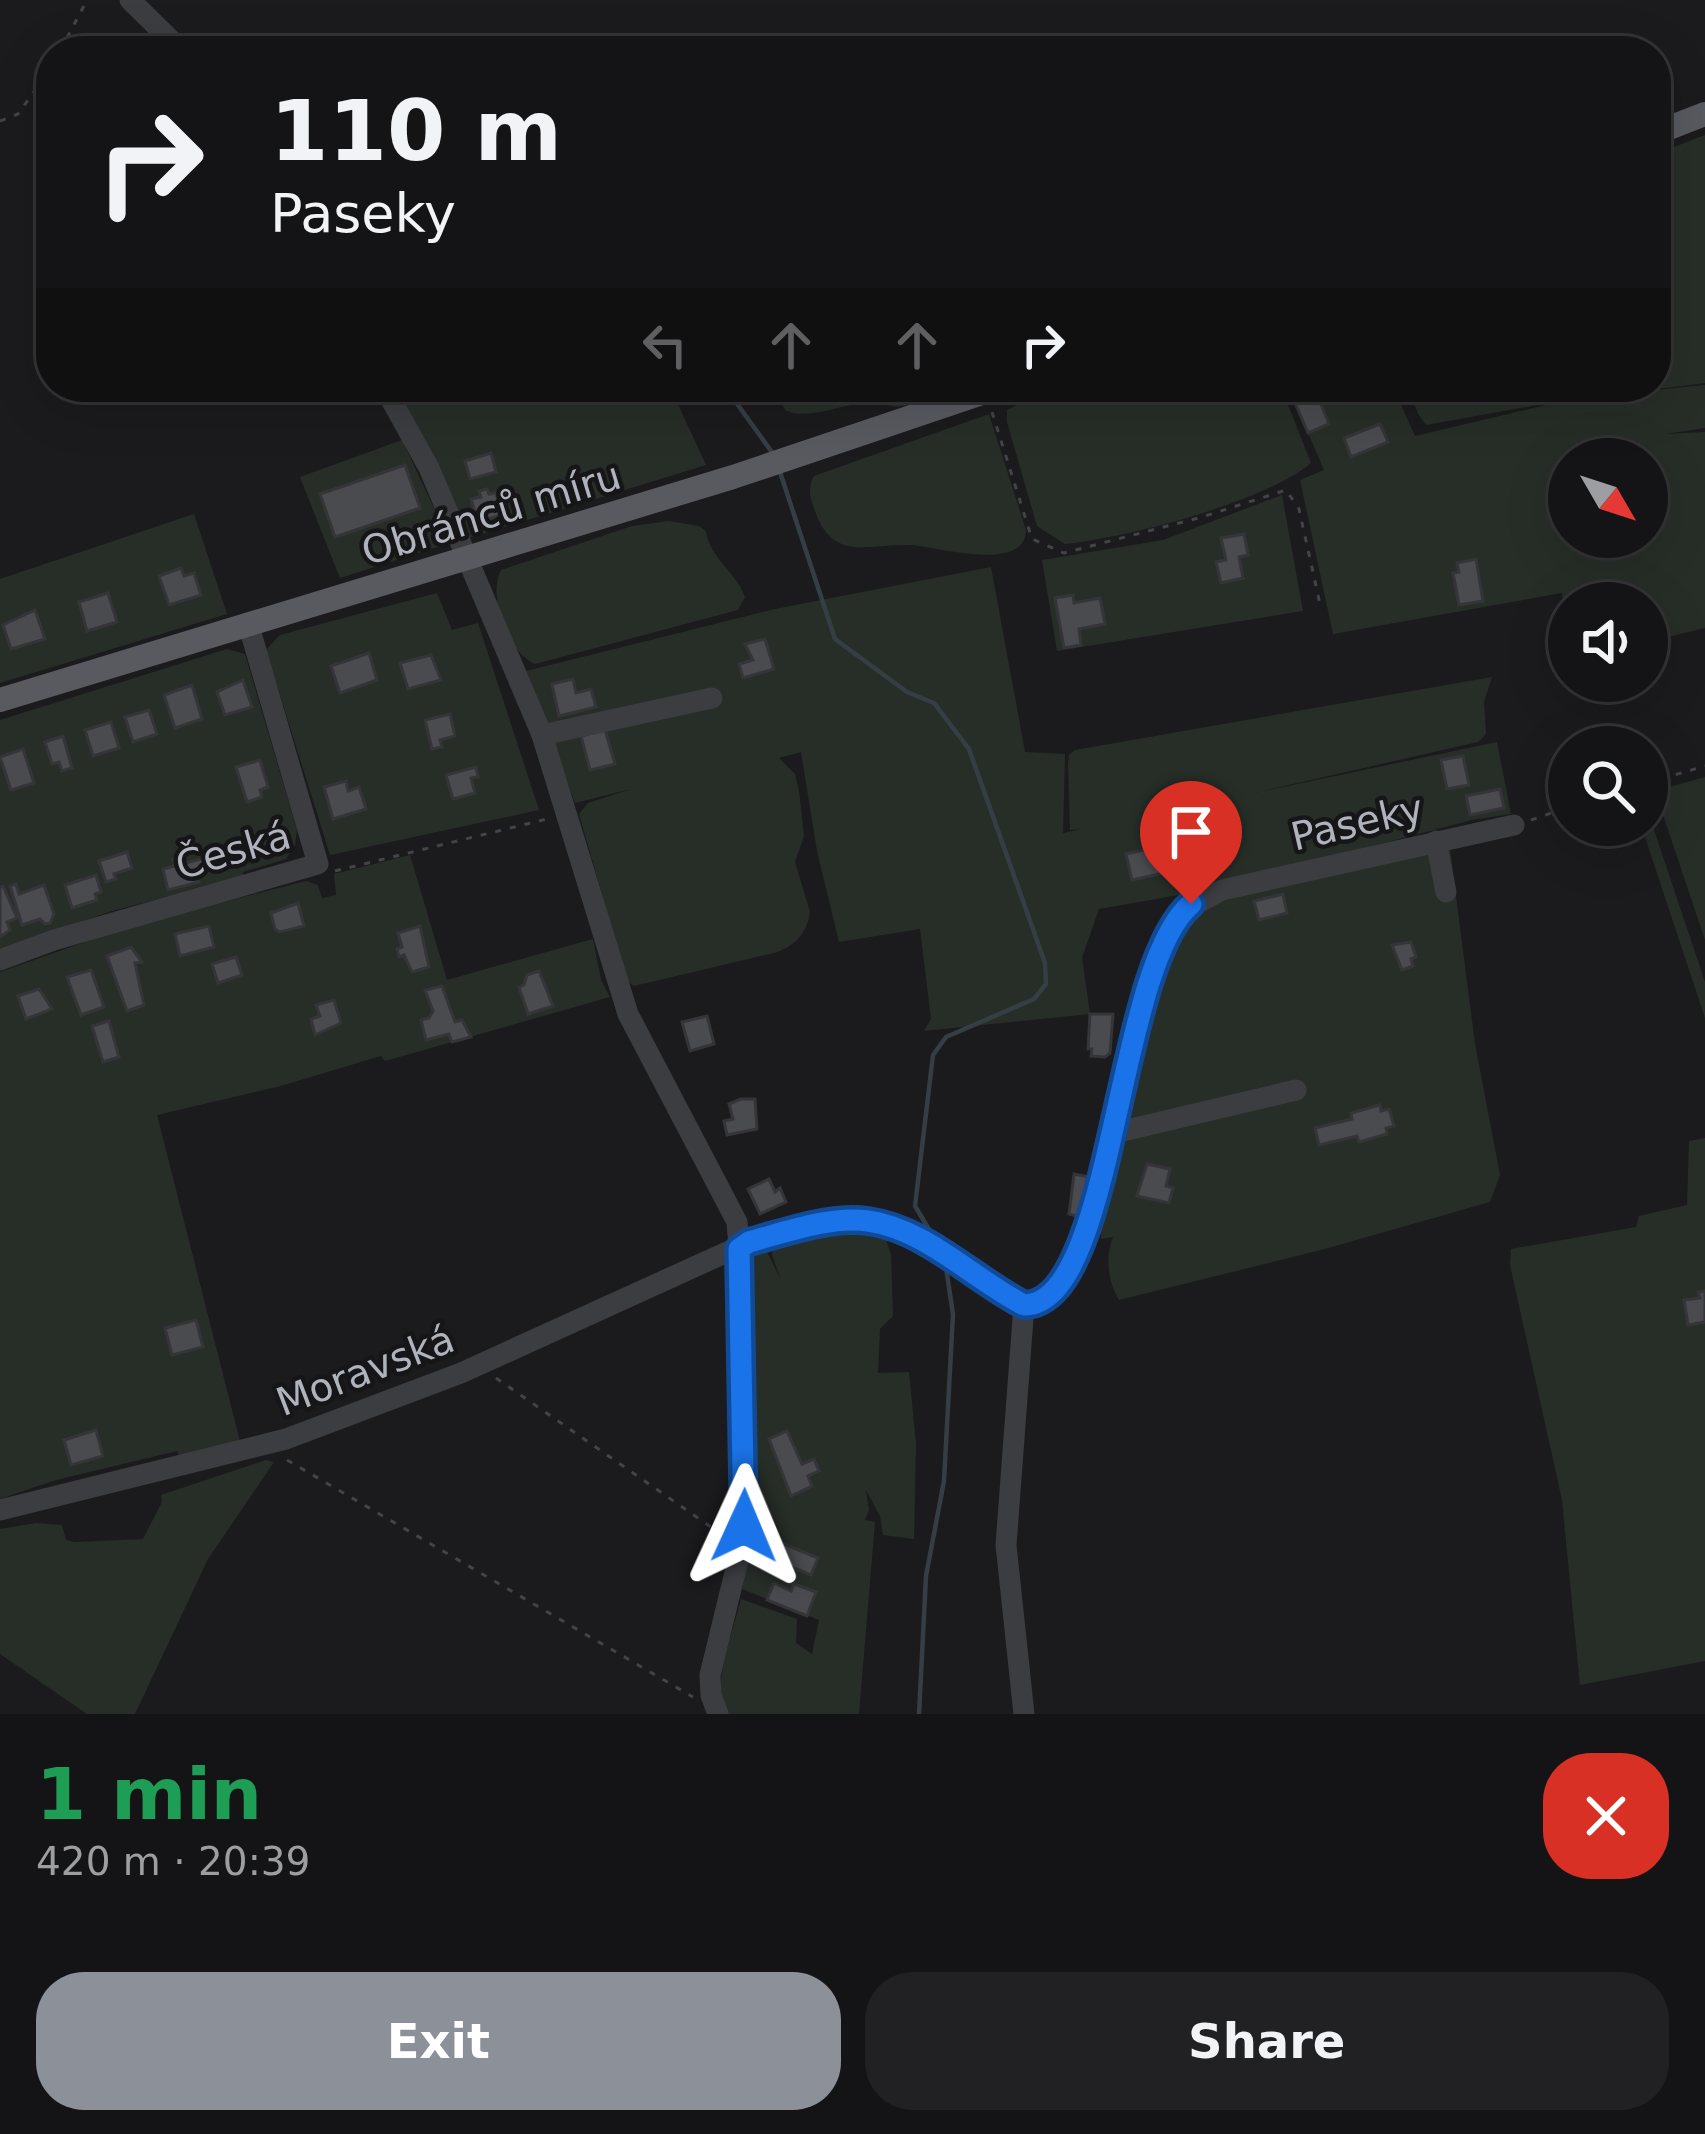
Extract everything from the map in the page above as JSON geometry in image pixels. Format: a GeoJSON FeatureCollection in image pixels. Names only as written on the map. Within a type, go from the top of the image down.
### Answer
{"type":"FeatureCollection","features":[{"type":"Feature","properties":{"kind":"main road"},"geometry":{"type":"LineString","coordinates":[[1671,127],[1705,114]]}},
{"type":"Feature","properties":{"kind":"main road","name":"Obránců míru"},"geometry":{"type":"LineString","coordinates":[[0,700],[819,450],[958,402]]}},
{"type":"Feature","properties":{"kind":"street"},"geometry":{"type":"LineString","coordinates":[[130,0],[167,36]]}},
{"type":"Feature","properties":{"kind":"street"},"geometry":{"type":"LineString","coordinates":[[392,402],[429,469],[542,735],[628,1014],[737,1222],[739,1390],[746,1479],[741,1548],[710,1675],[717,1712]]}},
{"type":"Feature","properties":{"kind":"street","name":"Česká"},"geometry":{"type":"LineString","coordinates":[[0,960],[318,864],[248,623]]}},
{"type":"Feature","properties":{"kind":"street"},"geometry":{"type":"LineString","coordinates":[[542,735],[712,698]]}},
{"type":"Feature","properties":{"kind":"street","name":"Paseky"},"geometry":{"type":"LineString","coordinates":[[1024,1305],[1050,1296],[1075,1262],[1091,1220],[1155,962],[1181,912],[1222,890],[1514,825]]}},
{"type":"Feature","properties":{"kind":"street"},"geometry":{"type":"LineString","coordinates":[[1436,842],[1446,892]]}},
{"type":"Feature","properties":{"kind":"street"},"geometry":{"type":"LineString","coordinates":[[1110,1134],[1296,1090]]}},
{"type":"Feature","properties":{"kind":"street"},"geometry":{"type":"LineString","coordinates":[[739,1249],[763,1238],[853,1220],[893,1228],[1024,1305],[1006,1545],[1024,1714]]}},
{"type":"Feature","properties":{"kind":"street","name":"Moravská"},"geometry":{"type":"LineString","coordinates":[[0,1510],[280,1441],[478,1366],[739,1249]]}},
{"type":"Feature","properties":{"kind":"path"},"geometry":{"type":"LineString","coordinates":[[68,36],[87,0]]}},
{"type":"Feature","properties":{"kind":"path"},"geometry":{"type":"LineString","coordinates":[[0,121],[18,114],[36,89]]}},
{"type":"Feature","properties":{"kind":"path"},"geometry":{"type":"LineString","coordinates":[[996,402],[1032,539],[1064,553],[1286,490],[1299,509],[1320,604]]}},
{"type":"Feature","properties":{"kind":"path"},"geometry":{"type":"LineString","coordinates":[[1668,777],[1705,766]]}},
{"type":"Feature","properties":{"kind":"path"},"geometry":{"type":"LineString","coordinates":[[1514,825],[1548,814]]}},
{"type":"Feature","properties":{"kind":"path"},"geometry":{"type":"LineString","coordinates":[[318,864],[330,872],[566,815]]}},
{"type":"Feature","properties":{"kind":"path"},"geometry":{"type":"LineString","coordinates":[[478,1366],[741,1548]]}},
{"type":"Feature","properties":{"kind":"path"},"geometry":{"type":"LineString","coordinates":[[280,1441],[286,1460],[717,1712]]}},
{"type":"Feature","properties":{"kind":"shaded area"},"geometry":{"type":"Polygon","coordinates":[[[1705,135],[1705,383],[1671,387],[1671,148],[1705,135]]]}},
{"type":"Feature","properties":{"kind":"shaded area"},"geometry":{"type":"Polygon","coordinates":[[[1705,385],[1705,428],[1665,434],[1705,432],[1705,628],[1668,637],[1668,582],[1548,582],[1548,596],[1333,634],[1300,480],[1324,470],[1295,402],[1400,402],[1415,436],[1558,402],[1671,402],[1671,388],[1705,385]]]}},
{"type":"Feature","properties":{"kind":"shaded area"},"geometry":{"type":"Polygon","coordinates":[[[403,402],[677,402],[706,465],[469,538],[403,402]]]}},
{"type":"Feature","properties":{"kind":"shaded area"},"geometry":{"type":"Polygon","coordinates":[[[782,402],[913,402],[860,404],[804,414],[785,410],[782,402]]]}},
{"type":"Feature","properties":{"kind":"shaded area"},"geometry":{"type":"Polygon","coordinates":[[[1022,402],[1287,402],[1311,463],[1262,491],[1194,516],[1065,544],[1037,526],[1007,410],[1022,402]]]}},
{"type":"Feature","properties":{"kind":"shaded area"},"geometry":{"type":"Polygon","coordinates":[[[1414,402],[1554,402],[1426,425],[1414,402]]]}},
{"type":"Feature","properties":{"kind":"shaded area"},"geometry":{"type":"Polygon","coordinates":[[[989,414],[1026,530],[1022,543],[1011,551],[977,554],[909,545],[853,547],[831,538],[822,527],[811,497],[814,476],[989,414]]]}},
{"type":"Feature","properties":{"kind":"shaded area"},"geometry":{"type":"Polygon","coordinates":[[[402,440],[440,521],[444,545],[340,578],[300,477],[402,440]]]}},
{"type":"Feature","properties":{"kind":"shaded area"},"geometry":{"type":"Polygon","coordinates":[[[1282,495],[1303,611],[1057,651],[1042,560],[1163,540],[1282,495]]]}},
{"type":"Feature","properties":{"kind":"shaded area"},"geometry":{"type":"Polygon","coordinates":[[[194,514],[227,614],[0,683],[0,579],[194,514]]]}},
{"type":"Feature","properties":{"kind":"shaded area"},"geometry":{"type":"Polygon","coordinates":[[[669,521],[706,531],[712,549],[745,597],[738,610],[535,664],[516,648],[498,608],[501,570],[632,526],[669,521]]]}},
{"type":"Feature","properties":{"kind":"shaded area"},"geometry":{"type":"Polygon","coordinates":[[[991,567],[1025,752],[1065,754],[1063,833],[1082,829],[1070,830],[1068,763],[1075,750],[1492,677],[1484,702],[1486,734],[1478,742],[1254,793],[1497,742],[1511,814],[1196,892],[1099,909],[1082,958],[1090,1014],[924,1031],[931,1019],[920,929],[839,942],[817,851],[801,752],[779,758],[795,774],[799,791],[804,836],[795,862],[810,912],[803,933],[774,953],[634,986],[627,981],[579,814],[588,803],[631,789],[575,803],[526,671],[775,609],[991,567]]]}},
{"type":"Feature","properties":{"kind":"shaded area"},"geometry":{"type":"Polygon","coordinates":[[[437,593],[452,630],[478,623],[539,810],[330,855],[266,650],[280,635],[437,593]]]}},
{"type":"Feature","properties":{"kind":"shaded area"},"geometry":{"type":"Polygon","coordinates":[[[227,649],[245,654],[297,830],[286,859],[243,872],[244,877],[112,911],[0,950],[0,720],[227,649]]]}},
{"type":"Feature","properties":{"kind":"shaded area"},"geometry":{"type":"Polygon","coordinates":[[[1705,777],[1705,940],[1668,830],[1668,787],[1705,777]]]}},
{"type":"Feature","properties":{"kind":"shaded area"},"geometry":{"type":"Polygon","coordinates":[[[1449,841],[1475,1044],[1500,1175],[1490,1202],[1119,1300],[1109,1269],[1113,1237],[1101,1239],[1100,1218],[1141,1029],[1181,924],[1216,898],[1449,841]]]}},
{"type":"Feature","properties":{"kind":"shaded area"},"geometry":{"type":"Polygon","coordinates":[[[1648,846],[1659,846],[1705,982],[1705,1018],[1648,846]]]}},
{"type":"Feature","properties":{"kind":"shaded area"},"geometry":{"type":"Polygon","coordinates":[[[410,855],[447,980],[593,939],[601,980],[610,997],[385,1061],[381,1056],[157,1115],[241,1445],[180,1458],[177,1451],[56,1480],[0,1499],[0,972],[136,924],[306,881],[318,885],[322,898],[336,895],[334,874],[410,855]]]}},
{"type":"Feature","properties":{"kind":"shaded area"},"geometry":{"type":"Polygon","coordinates":[[[1705,1138],[1705,1661],[1580,1685],[1562,1500],[1510,1265],[1511,1249],[1636,1227],[1639,1216],[1687,1205],[1689,1141],[1705,1138]]]}},
{"type":"Feature","properties":{"kind":"shaded area"},"geometry":{"type":"Polygon","coordinates":[[[854,1227],[885,1236],[891,1255],[893,1316],[880,1329],[878,1373],[909,1372],[916,1444],[914,1539],[883,1535],[880,1516],[866,1490],[869,1510],[865,1520],[875,1522],[859,1714],[725,1714],[722,1672],[741,1599],[797,1619],[796,1643],[812,1654],[819,1620],[742,1589],[756,1510],[746,1388],[751,1249],[765,1248],[781,1280],[773,1245],[854,1227]]]}},
{"type":"Feature","properties":{"kind":"shaded area"},"geometry":{"type":"Polygon","coordinates":[[[266,1460],[274,1462],[208,1559],[135,1714],[87,1714],[0,1654],[0,1529],[36,1523],[62,1525],[66,1540],[75,1542],[143,1539],[161,1495],[266,1460]]]}},
{"type":"Feature","properties":{"kind":"building"},"geometry":{"type":"Polygon","coordinates":[[[1295,402],[1320,402],[1329,424],[1308,433],[1295,402]]]}},
{"type":"Feature","properties":{"kind":"building"},"geometry":{"type":"Polygon","coordinates":[[[1380,424],[1388,442],[1351,457],[1344,438],[1380,424]]]}},
{"type":"Feature","properties":{"kind":"building"},"geometry":{"type":"Polygon","coordinates":[[[491,453],[496,472],[470,479],[465,461],[491,453]]]}},
{"type":"Feature","properties":{"kind":"building"},"geometry":{"type":"Polygon","coordinates":[[[405,465],[420,508],[335,537],[320,494],[405,465]]]}},
{"type":"Feature","properties":{"kind":"building"},"geometry":{"type":"Polygon","coordinates":[[[487,489],[489,494],[496,493],[502,515],[478,522],[471,499],[481,497],[479,491],[487,489]]]}},
{"type":"Feature","properties":{"kind":"building"},"geometry":{"type":"Polygon","coordinates":[[[1244,534],[1248,555],[1239,557],[1243,578],[1221,583],[1216,562],[1226,560],[1221,538],[1244,534]]]}},
{"type":"Feature","properties":{"kind":"building"},"geometry":{"type":"Polygon","coordinates":[[[1476,559],[1483,601],[1459,605],[1453,573],[1459,572],[1457,563],[1476,559]]]}},
{"type":"Feature","properties":{"kind":"building"},"geometry":{"type":"Polygon","coordinates":[[[181,568],[184,576],[194,573],[201,595],[169,605],[159,576],[181,568]]]}},
{"type":"Feature","properties":{"kind":"building"},"geometry":{"type":"Polygon","coordinates":[[[108,593],[117,622],[87,631],[79,602],[108,593]]]}},
{"type":"Feature","properties":{"kind":"building"},"geometry":{"type":"Polygon","coordinates":[[[1073,595],[1074,603],[1100,598],[1105,624],[1079,629],[1081,645],[1064,648],[1055,598],[1073,595]]]}},
{"type":"Feature","properties":{"kind":"building"},"geometry":{"type":"Polygon","coordinates":[[[35,610],[45,639],[11,649],[3,625],[35,610]]]}},
{"type":"Feature","properties":{"kind":"building"},"geometry":{"type":"Polygon","coordinates":[[[765,639],[774,669],[743,678],[739,664],[753,660],[745,644],[765,639]]]}},
{"type":"Feature","properties":{"kind":"building"},"geometry":{"type":"Polygon","coordinates":[[[369,653],[377,680],[340,693],[331,666],[369,653]]]}},
{"type":"Feature","properties":{"kind":"building"},"geometry":{"type":"Polygon","coordinates":[[[431,655],[441,680],[408,689],[400,663],[431,655]]]}},
{"type":"Feature","properties":{"kind":"building"},"geometry":{"type":"Polygon","coordinates":[[[573,679],[576,693],[591,689],[596,707],[559,716],[552,684],[573,679]]]}},
{"type":"Feature","properties":{"kind":"building"},"geometry":{"type":"Polygon","coordinates":[[[243,680],[252,707],[225,715],[217,692],[243,680]]]}},
{"type":"Feature","properties":{"kind":"building"},"geometry":{"type":"Polygon","coordinates":[[[192,685],[202,719],[175,728],[164,695],[192,685]]]}},
{"type":"Feature","properties":{"kind":"building"},"geometry":{"type":"Polygon","coordinates":[[[149,710],[157,734],[133,742],[125,717],[149,710]]]}},
{"type":"Feature","properties":{"kind":"building"},"geometry":{"type":"Polygon","coordinates":[[[450,714],[455,736],[440,740],[442,747],[432,749],[425,720],[450,714]]]}},
{"type":"Feature","properties":{"kind":"building"},"geometry":{"type":"Polygon","coordinates":[[[111,722],[119,748],[93,756],[85,730],[111,722]]]}},
{"type":"Feature","properties":{"kind":"building"},"geometry":{"type":"Polygon","coordinates":[[[605,730],[615,764],[590,770],[581,736],[605,730]]]}},
{"type":"Feature","properties":{"kind":"building"},"geometry":{"type":"Polygon","coordinates":[[[63,736],[72,768],[62,771],[59,762],[52,764],[45,742],[63,736]]]}},
{"type":"Feature","properties":{"kind":"building"},"geometry":{"type":"Polygon","coordinates":[[[23,749],[34,783],[11,790],[0,757],[23,749]]]}},
{"type":"Feature","properties":{"kind":"building"},"geometry":{"type":"Polygon","coordinates":[[[1463,756],[1469,785],[1447,789],[1441,760],[1463,756]]]}},
{"type":"Feature","properties":{"kind":"building"},"geometry":{"type":"Polygon","coordinates":[[[260,760],[268,787],[260,790],[262,797],[247,802],[236,767],[260,760]]]}},
{"type":"Feature","properties":{"kind":"building"},"geometry":{"type":"Polygon","coordinates":[[[476,767],[478,777],[471,778],[475,793],[453,799],[446,775],[476,767]]]}},
{"type":"Feature","properties":{"kind":"building"},"geometry":{"type":"Polygon","coordinates":[[[346,781],[348,791],[359,787],[366,809],[333,819],[324,787],[346,781]]]}},
{"type":"Feature","properties":{"kind":"building"},"geometry":{"type":"Polygon","coordinates":[[[1500,789],[1504,808],[1470,815],[1466,796],[1500,789]]]}},
{"type":"Feature","properties":{"kind":"building"},"geometry":{"type":"Polygon","coordinates":[[[1193,819],[1197,839],[1178,843],[1173,824],[1193,819]]]}},
{"type":"Feature","properties":{"kind":"building"},"geometry":{"type":"Polygon","coordinates":[[[1148,849],[1149,856],[1159,854],[1164,873],[1132,880],[1126,854],[1148,849]]]}},
{"type":"Feature","properties":{"kind":"building"},"geometry":{"type":"Polygon","coordinates":[[[127,852],[132,868],[106,882],[99,861],[127,852]]]}},
{"type":"Feature","properties":{"kind":"building"},"geometry":{"type":"Polygon","coordinates":[[[211,856],[215,870],[197,875],[199,882],[168,890],[163,869],[175,866],[173,859],[181,857],[183,864],[211,856]]]}},
{"type":"Feature","properties":{"kind":"building"},"geometry":{"type":"Polygon","coordinates":[[[96,875],[101,892],[95,894],[97,900],[72,908],[65,885],[96,875]]]}},
{"type":"Feature","properties":{"kind":"building"},"geometry":{"type":"Polygon","coordinates":[[[16,884],[19,894],[44,885],[54,914],[50,923],[40,919],[22,925],[10,886],[16,884]]]}},
{"type":"Feature","properties":{"kind":"building"},"geometry":{"type":"Polygon","coordinates":[[[0,887],[17,918],[7,922],[10,930],[0,937],[0,887]]]}},
{"type":"Feature","properties":{"kind":"building"},"geometry":{"type":"Polygon","coordinates":[[[1283,894],[1287,913],[1259,920],[1254,901],[1283,894]]]}},
{"type":"Feature","properties":{"kind":"building"},"geometry":{"type":"Polygon","coordinates":[[[298,903],[304,926],[275,929],[271,913],[298,903]]]}},
{"type":"Feature","properties":{"kind":"building"},"geometry":{"type":"Polygon","coordinates":[[[209,926],[214,947],[180,956],[175,934],[209,926]]]}},
{"type":"Feature","properties":{"kind":"building"},"geometry":{"type":"Polygon","coordinates":[[[420,926],[429,967],[412,972],[404,955],[399,957],[398,933],[420,926]]]}},
{"type":"Feature","properties":{"kind":"building"},"geometry":{"type":"Polygon","coordinates":[[[1411,942],[1416,957],[1411,959],[1413,966],[1402,970],[1392,945],[1411,942]]]}},
{"type":"Feature","properties":{"kind":"building"},"geometry":{"type":"Polygon","coordinates":[[[131,947],[142,962],[135,963],[144,1005],[127,1011],[107,956],[131,947]]]}},
{"type":"Feature","properties":{"kind":"building"},"geometry":{"type":"Polygon","coordinates":[[[236,957],[242,975],[218,983],[212,964],[236,957]]]}},
{"type":"Feature","properties":{"kind":"building"},"geometry":{"type":"Polygon","coordinates":[[[91,970],[104,1007],[81,1015],[67,977],[91,970]]]}},
{"type":"Feature","properties":{"kind":"building"},"geometry":{"type":"Polygon","coordinates":[[[539,971],[553,1006],[528,1014],[519,987],[527,975],[539,971]]]}},
{"type":"Feature","properties":{"kind":"building"},"geometry":{"type":"Polygon","coordinates":[[[442,986],[455,1022],[462,1020],[471,1037],[452,1042],[449,1034],[426,1040],[421,1020],[433,1011],[425,990],[442,986]]]}},
{"type":"Feature","properties":{"kind":"building"},"geometry":{"type":"Polygon","coordinates":[[[39,989],[52,1009],[26,1019],[18,996],[39,989]]]}},
{"type":"Feature","properties":{"kind":"building"},"geometry":{"type":"Polygon","coordinates":[[[334,1000],[341,1023],[315,1035],[311,1019],[320,1016],[316,1005],[334,1000]]]}},
{"type":"Feature","properties":{"kind":"building"},"geometry":{"type":"Polygon","coordinates":[[[1090,1014],[1113,1014],[1110,1053],[1105,1057],[1091,1056],[1092,1049],[1088,1049],[1090,1014]]]}},
{"type":"Feature","properties":{"kind":"building"},"geometry":{"type":"Polygon","coordinates":[[[707,1016],[714,1044],[690,1051],[682,1022],[707,1016]]]}},
{"type":"Feature","properties":{"kind":"building"},"geometry":{"type":"Polygon","coordinates":[[[109,1021],[119,1057],[103,1062],[92,1026],[109,1021]]]}},
{"type":"Feature","properties":{"kind":"building"},"geometry":{"type":"Polygon","coordinates":[[[755,1099],[757,1129],[727,1135],[724,1121],[733,1119],[729,1104],[755,1099]]]}},
{"type":"Feature","properties":{"kind":"building"},"geometry":{"type":"Polygon","coordinates":[[[1380,1105],[1381,1111],[1389,1109],[1394,1126],[1386,1128],[1387,1134],[1319,1145],[1315,1128],[1352,1119],[1351,1113],[1380,1105]]]}},
{"type":"Feature","properties":{"kind":"building"},"geometry":{"type":"Polygon","coordinates":[[[1147,1164],[1170,1169],[1169,1203],[1137,1196],[1147,1164]]]}},
{"type":"Feature","properties":{"kind":"building"},"geometry":{"type":"Polygon","coordinates":[[[1074,1174],[1089,1177],[1076,1216],[1069,1214],[1074,1174]]]}},
{"type":"Feature","properties":{"kind":"building"},"geometry":{"type":"Polygon","coordinates":[[[769,1179],[786,1202],[760,1214],[748,1189],[769,1179]]]}},
{"type":"Feature","properties":{"kind":"building"},"geometry":{"type":"Polygon","coordinates":[[[1705,1291],[1705,1322],[1688,1325],[1684,1300],[1700,1298],[1698,1292],[1705,1291]]]}},
{"type":"Feature","properties":{"kind":"building"},"geometry":{"type":"Polygon","coordinates":[[[196,1320],[203,1347],[172,1355],[165,1328],[196,1320]]]}},
{"type":"Feature","properties":{"kind":"building"},"geometry":{"type":"Polygon","coordinates":[[[96,1430],[103,1456],[71,1465],[64,1440],[96,1430]]]}},
{"type":"Feature","properties":{"kind":"building"},"geometry":{"type":"Polygon","coordinates":[[[787,1431],[802,1464],[814,1459],[819,1471],[808,1476],[812,1486],[791,1496],[769,1439],[787,1431]]]}},
{"type":"Feature","properties":{"kind":"building"},"geometry":{"type":"Polygon","coordinates":[[[767,1537],[818,1558],[811,1575],[779,1562],[775,1569],[763,1564],[766,1557],[760,1555],[767,1537]]]}},
{"type":"Feature","properties":{"kind":"building"},"geometry":{"type":"Polygon","coordinates":[[[774,1583],[791,1591],[794,1584],[816,1592],[807,1616],[767,1600],[774,1583]]]}},
{"type":"Feature","properties":{"kind":"waterway"},"geometry":{"type":"LineString","coordinates":[[736,402],[774,455]]}},
{"type":"Feature","properties":{"kind":"waterway"},"geometry":{"type":"LineString","coordinates":[[780,472],[835,639],[907,692],[934,703],[969,749],[1045,963],[1046,984],[1034,999],[946,1037],[933,1055],[915,1206],[939,1246]]}},
{"type":"Feature","properties":{"kind":"waterway"},"geometry":{"type":"LineString","coordinates":[[919,1714],[926,1576],[944,1481],[953,1314],[946,1268]]}},
{"type":"Feature","properties":{"kind":"route"},"geometry":{"type":"LineString","coordinates":[[744,1526],[739,1249],[749,1242],[833,1222],[869,1221],[907,1234],[1024,1305],[1050,1296],[1069,1274],[1091,1220],[1155,962],[1172,923],[1191,904]]}}]}
